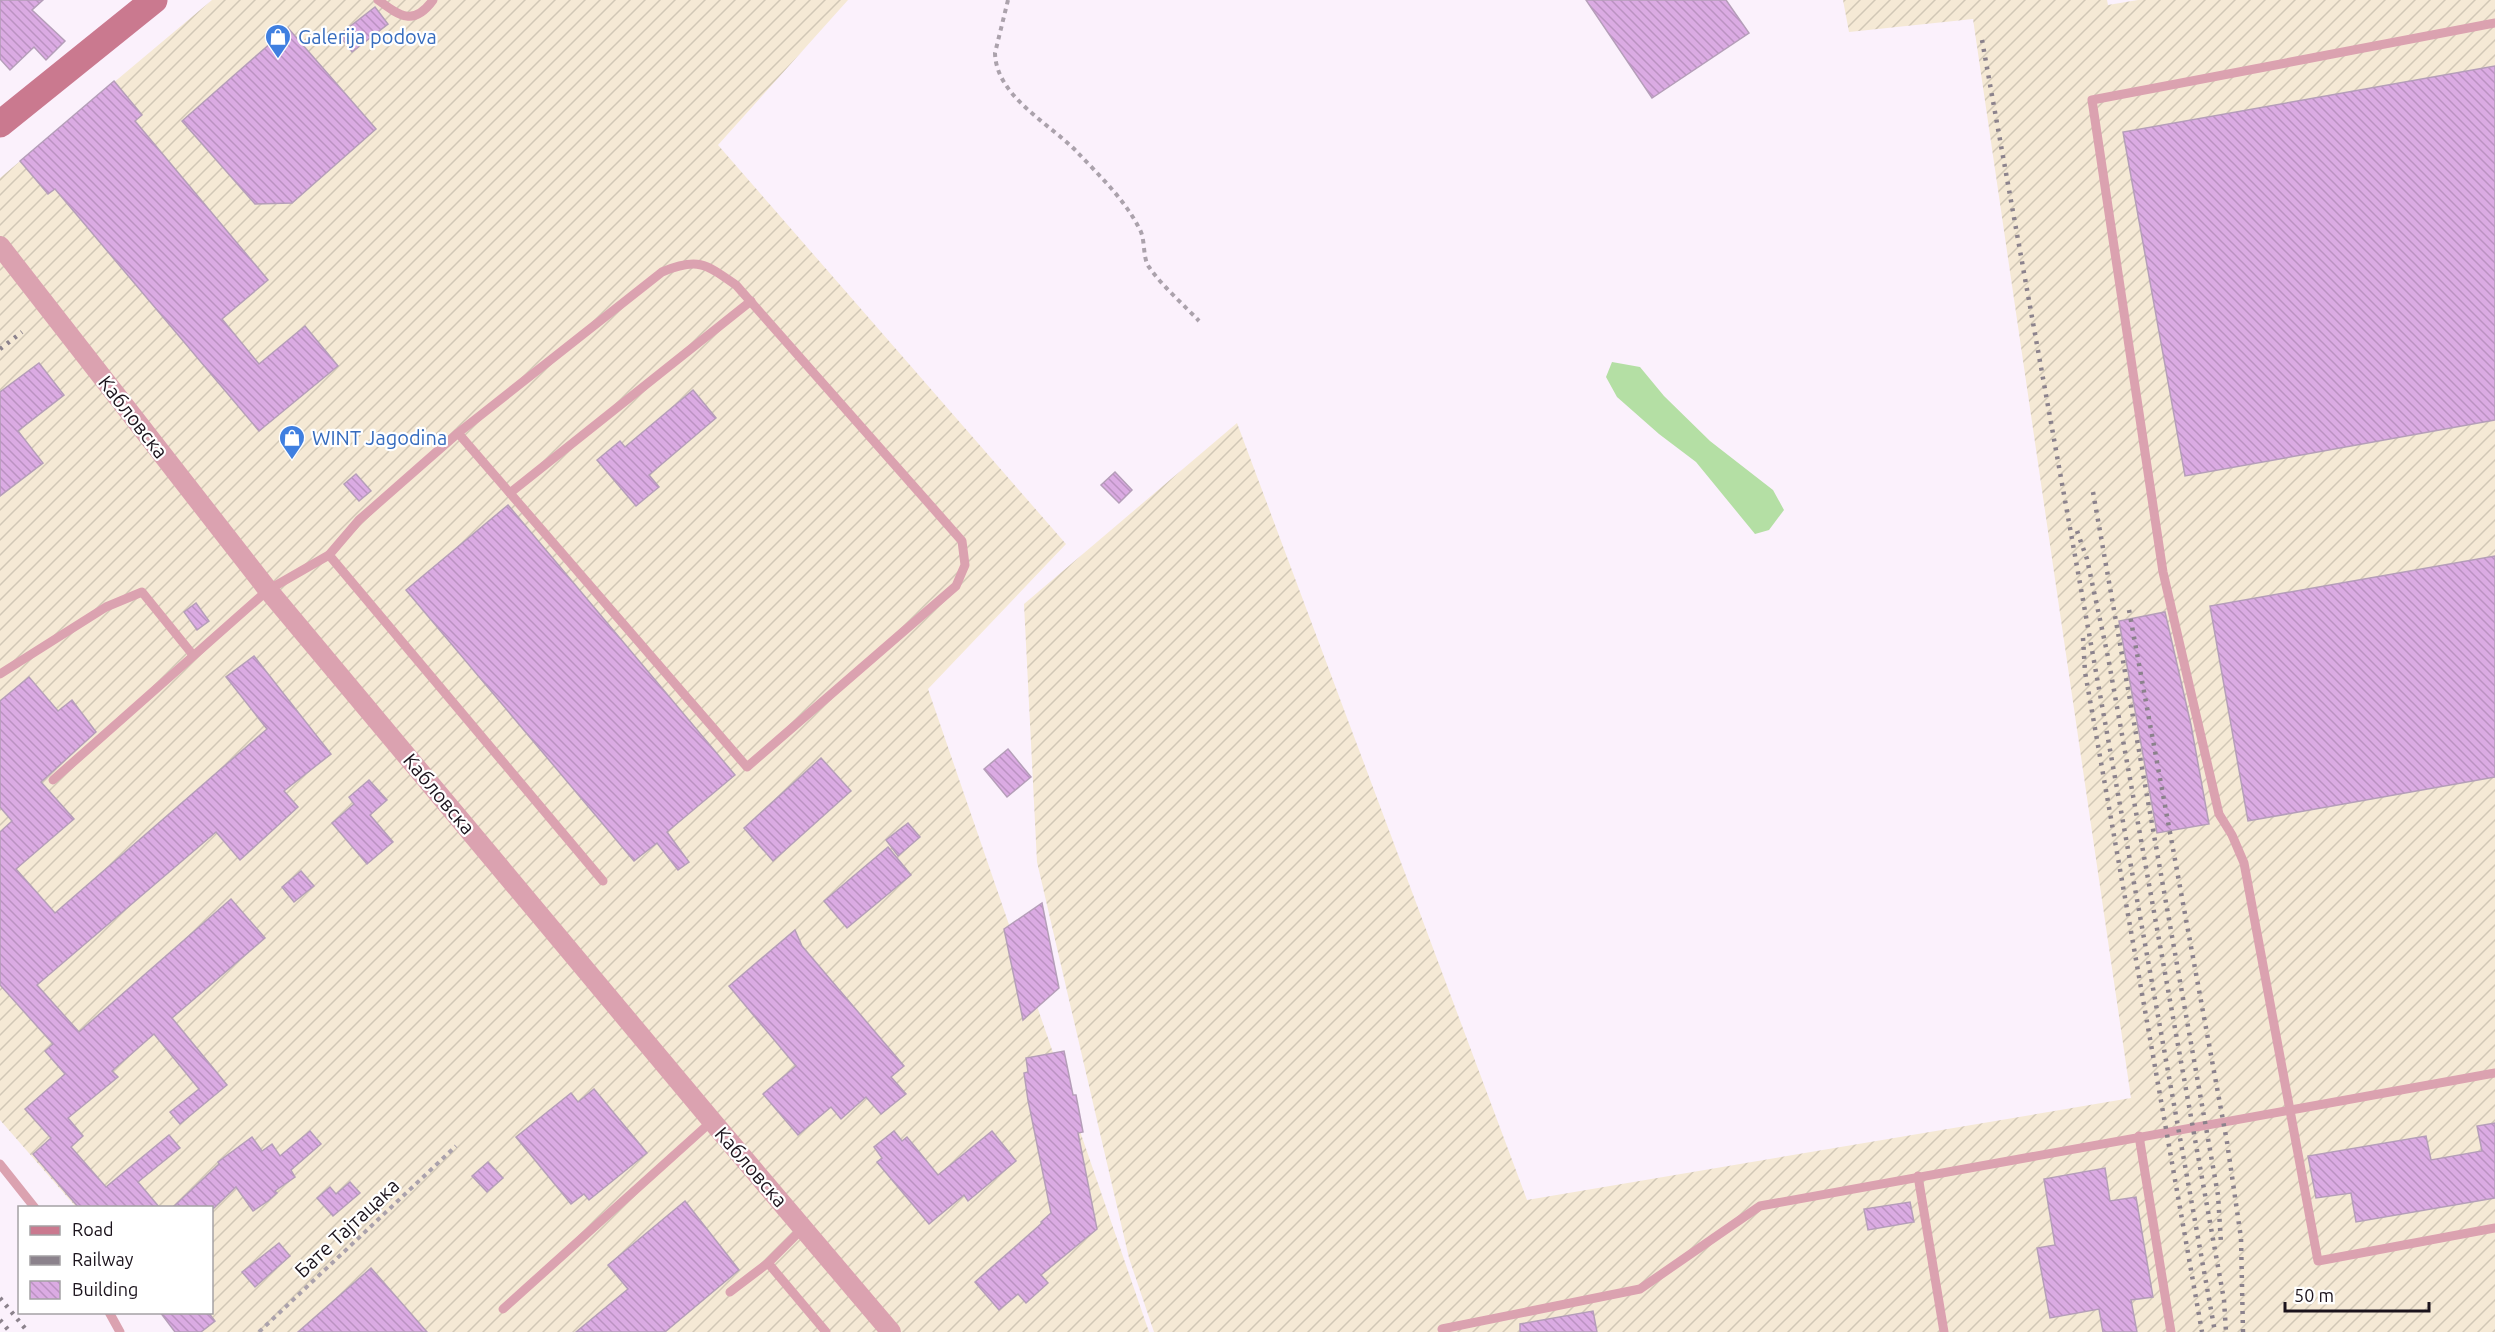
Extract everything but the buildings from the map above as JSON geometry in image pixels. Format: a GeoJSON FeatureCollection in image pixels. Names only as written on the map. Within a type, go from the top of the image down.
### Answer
{"type":"FeatureCollection","features":[{"type":"Feature","properties":{"kind":"main road"},"geometry":{"type":"LineString","coordinates":[[0,124],[154,0]]}},
{"type":"Feature","properties":{"kind":"street","name":"Кабловска"},"geometry":{"type":"LineString","coordinates":[[0,246],[268,590],[891,1332]]}},
{"type":"Feature","properties":{"kind":"lane"},"geometry":{"type":"LineString","coordinates":[[378,0],[405,17],[416,16],[425,11],[433,0]]}},
{"type":"Feature","properties":{"kind":"lane"},"geometry":{"type":"LineString","coordinates":[[2495,23],[2092,100],[2163,572],[2219,814],[2232,835],[2244,863],[2318,1261],[2495,1228]]}},
{"type":"Feature","properties":{"kind":"lane"},"geometry":{"type":"LineString","coordinates":[[53,780],[268,590],[329,555],[359,520],[458,434],[662,272],[683,263],[709,266],[736,285],[962,541],[965,565],[956,586],[747,767],[458,434]]}},
{"type":"Feature","properties":{"kind":"lane"},"geometry":{"type":"LineString","coordinates":[[510,493],[751,302]]}},
{"type":"Feature","properties":{"kind":"lane"},"geometry":{"type":"LineString","coordinates":[[329,555],[603,880]]}},
{"type":"Feature","properties":{"kind":"lane"},"geometry":{"type":"LineString","coordinates":[[0,674],[106,607],[142,592],[193,655]]}},
{"type":"Feature","properties":{"kind":"lane"},"geometry":{"type":"LineString","coordinates":[[1442,1329],[1640,1288],[1760,1206],[2139,1136],[2495,1074]]}},
{"type":"Feature","properties":{"kind":"lane"},"geometry":{"type":"LineString","coordinates":[[503,1309],[712,1121]]}},
{"type":"Feature","properties":{"kind":"lane"},"geometry":{"type":"LineString","coordinates":[[2139,1136],[2171,1332]]}},
{"type":"Feature","properties":{"kind":"lane"},"geometry":{"type":"LineString","coordinates":[[0,1164],[33,1206]]}},
{"type":"Feature","properties":{"kind":"lane"},"geometry":{"type":"LineString","coordinates":[[1918,1176],[1944,1332]]}},
{"type":"Feature","properties":{"kind":"lane"},"geometry":{"type":"LineString","coordinates":[[730,1292],[768,1263],[804,1227]]}},
{"type":"Feature","properties":{"kind":"lane"},"geometry":{"type":"LineString","coordinates":[[768,1263],[826,1332]]}},
{"type":"Feature","properties":{"kind":"lane"},"geometry":{"type":"LineString","coordinates":[[110,1314],[120,1332]]}},
{"type":"Feature","properties":{"kind":"path"},"geometry":{"type":"LineString","coordinates":[[1008,0],[995,54],[1000,77],[1010,92],[1077,151],[1117,196],[1140,228],[1147,265],[1200,321]]}},
{"type":"Feature","properties":{"kind":"path","name":"Бате Тајтацака"},"geometry":{"type":"LineString","coordinates":[[259,1332],[456,1146]]}},
{"type":"Feature","properties":{"kind":"shaded area"},"geometry":{"type":"Polygon","coordinates":[[[212,0],[848,0],[718,145],[1066,544],[928,689],[1149,1332],[183,1332],[168,1314],[213,1314],[213,1206],[75,1206],[0,1120],[0,178],[212,0]]]}},
{"type":"Feature","properties":{"kind":"shaded area"},"geometry":{"type":"Polygon","coordinates":[[[1843,0],[2107,0],[2108,5],[2138,0],[2495,0],[2495,1332],[1154,1332],[1129,1258],[1037,862],[1024,604],[1237,423],[1527,1200],[2131,1098],[1973,19],[1849,32],[1843,0]]]}},
{"type":"Feature","properties":{"kind":"green space"},"geometry":{"type":"Polygon","coordinates":[[[1612,362],[1640,367],[1664,396],[1710,441],[1773,490],[1784,510],[1769,530],[1755,534],[1696,462],[1659,434],[1617,397],[1606,377],[1612,362]]]}},
{"type":"Feature","properties":{"kind":"railway"},"geometry":{"type":"LineString","coordinates":[[1982,40],[2215,1332]]}},
{"type":"Feature","properties":{"kind":"railway"},"geometry":{"type":"LineString","coordinates":[[0,349],[22,332]]}},
{"type":"Feature","properties":{"kind":"railway"},"geometry":{"type":"LineString","coordinates":[[2093,492],[2218,1195],[2221,1243]]}},
{"type":"Feature","properties":{"kind":"railway"},"geometry":{"type":"LineString","coordinates":[[2077,531],[2087,559],[2108,657],[2224,1300],[2226,1332]]}},
{"type":"Feature","properties":{"kind":"railway"},"geometry":{"type":"LineString","coordinates":[[2129,610],[2227,1142],[2241,1238],[2243,1332]]}},
{"type":"Feature","properties":{"kind":"railway"},"geometry":{"type":"LineString","coordinates":[[2083,638],[2085,672],[2202,1332]]}},
{"type":"Feature","properties":{"kind":"railway"},"geometry":{"type":"LineString","coordinates":[[0,1298],[28,1332]]}},
{"type":"Feature","properties":{"kind":"railway"},"geometry":{"type":"LineString","coordinates":[[0,1320],[10,1332]]}},
{"type":"Feature","properties":{"kind":"place","name":"Galerija podova"},"geometry":{"type":"Point","coordinates":[278,60]}},
{"type":"Feature","properties":{"kind":"place","name":"WINT Jagodina"},"geometry":{"type":"Point","coordinates":[292,461]}}]}
